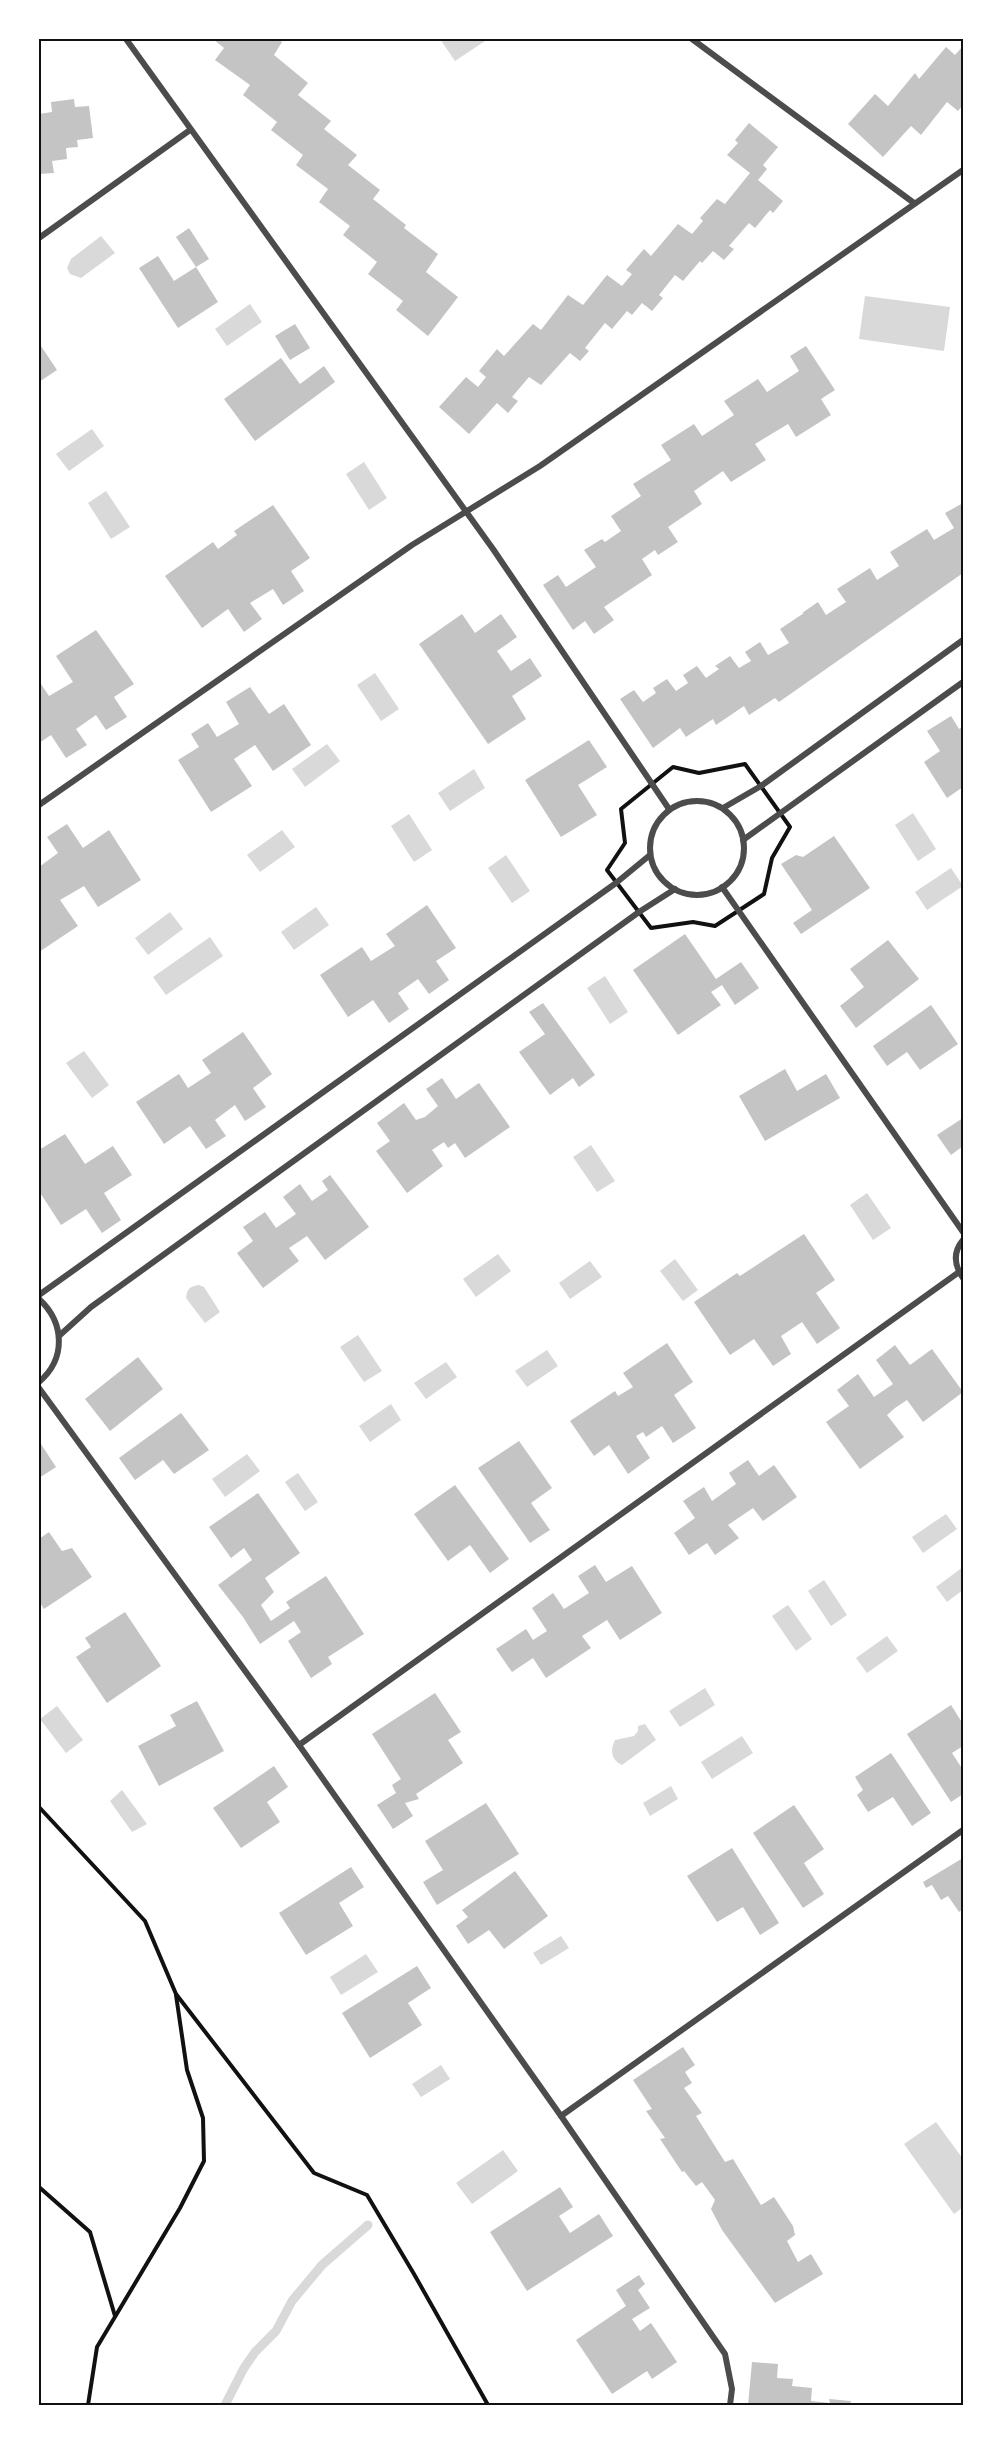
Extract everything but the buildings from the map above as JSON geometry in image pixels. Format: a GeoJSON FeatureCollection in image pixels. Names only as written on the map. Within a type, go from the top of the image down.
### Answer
{"type":"FeatureCollection","features":[{"type":"Feature","properties":{"kind":"street"},"geometry":{"type":"LineString","coordinates":[[126,39],[466,513],[669,809]]}},
{"type":"Feature","properties":{"kind":"street"},"geometry":{"type":"LineString","coordinates":[[692,39],[914,203]]}},
{"type":"Feature","properties":{"kind":"street"},"geometry":{"type":"LineString","coordinates":[[39,238],[190,130]]}},
{"type":"Feature","properties":{"kind":"street"},"geometry":{"type":"LineString","coordinates":[[39,805],[412,545],[540,466],[963,170]]}},
{"type":"Feature","properties":{"kind":"street"},"geometry":{"type":"LineString","coordinates":[[723,808],[761,786],[963,640]]}},
{"type":"Feature","properties":{"kind":"street"},"geometry":{"type":"LineString","coordinates":[[743,840],[963,682]]}},
{"type":"Feature","properties":{"kind":"street"},"geometry":{"type":"LineString","coordinates":[[710,802],[723,808],[733,817],[743,840],[740,867],[733,878],[722,887],[699,894],[687,894],[675,890],[663,881],[655,869],[650,855],[653,830],[669,809],[682,803],[710,802]]}},
{"type":"Feature","properties":{"kind":"street"},"geometry":{"type":"LineString","coordinates":[[39,1382],[55,1363],[60,1335],[56,1320],[39,1297],[616,883],[650,855]]}},
{"type":"Feature","properties":{"kind":"street"},"geometry":{"type":"LineString","coordinates":[[722,887],[963,1232]]}},
{"type":"Feature","properties":{"kind":"street"},"geometry":{"type":"LineString","coordinates":[[60,1335],[92,1307],[639,912],[675,890]]}},
{"type":"Feature","properties":{"kind":"street"},"geometry":{"type":"LineString","coordinates":[[299,1745],[961,1275],[955,1257],[963,1240]]}},
{"type":"Feature","properties":{"kind":"street"},"geometry":{"type":"LineString","coordinates":[[39,1388],[299,1745],[561,2116],[725,2354],[732,2389],[730,2405]]}},
{"type":"Feature","properties":{"kind":"street"},"geometry":{"type":"LineString","coordinates":[[561,2116],[963,1830]]}},
{"type":"Feature","properties":{"kind":"path"},"geometry":{"type":"LineString","coordinates":[[745,764],[761,786],[790,827],[772,858],[764,894],[715,926],[693,922],[651,928],[607,870],[625,843],[621,809],[673,767],[699,773],[745,764]]}},
{"type":"Feature","properties":{"kind":"path"},"geometry":{"type":"LineString","coordinates":[[39,1807],[145,1921],[176,1994],[314,2173],[367,2195],[488,2405]]}},
{"type":"Feature","properties":{"kind":"path"},"geometry":{"type":"LineString","coordinates":[[88,2405],[97,2347],[180,2208],[204,2161],[203,2118],[187,2070],[176,1994]]}},
{"type":"Feature","properties":{"kind":"path"},"geometry":{"type":"LineString","coordinates":[[39,2187],[90,2232],[115,2316]]}},
{"type":"Feature","properties":{"kind":"shaded area"},"geometry":{"type":"Polygon","coordinates":[[[440,39],[488,39],[455,61],[440,39]]]}},
{"type":"Feature","properties":{"kind":"shaded area"},"geometry":{"type":"Polygon","coordinates":[[[101,236],[115,253],[81,278],[70,274],[67,268],[71,259],[101,236]]]}},
{"type":"Feature","properties":{"kind":"shaded area"},"geometry":{"type":"Polygon","coordinates":[[[865,296],[950,307],[944,351],[859,339],[865,296]]]}},
{"type":"Feature","properties":{"kind":"shaded area"},"geometry":{"type":"Polygon","coordinates":[[[250,304],[262,322],[227,346],[215,329],[250,304]]]}},
{"type":"Feature","properties":{"kind":"shaded area"},"geometry":{"type":"Polygon","coordinates":[[[92,429],[104,446],[69,471],[56,454],[92,429]]]}},
{"type":"Feature","properties":{"kind":"shaded area"},"geometry":{"type":"Polygon","coordinates":[[[364,462],[387,498],[369,510],[346,474],[364,462]]]}},
{"type":"Feature","properties":{"kind":"shaded area"},"geometry":{"type":"Polygon","coordinates":[[[106,491],[130,527],[111,539],[88,503],[106,491]]]}},
{"type":"Feature","properties":{"kind":"shaded area"},"geometry":{"type":"Polygon","coordinates":[[[375,673],[399,709],[381,721],[357,685],[375,673]]]}},
{"type":"Feature","properties":{"kind":"shaded area"},"geometry":{"type":"Polygon","coordinates":[[[327,744],[340,761],[305,787],[292,769],[327,744]]]}},
{"type":"Feature","properties":{"kind":"shaded area"},"geometry":{"type":"Polygon","coordinates":[[[474,769],[485,788],[450,811],[438,793],[474,769]]]}},
{"type":"Feature","properties":{"kind":"shaded area"},"geometry":{"type":"Polygon","coordinates":[[[913,813],[936,849],[918,861],[895,825],[913,813]]]}},
{"type":"Feature","properties":{"kind":"shaded area"},"geometry":{"type":"Polygon","coordinates":[[[409,814],[432,850],[414,862],[391,826],[409,814]]]}},
{"type":"Feature","properties":{"kind":"shaded area"},"geometry":{"type":"Polygon","coordinates":[[[282,830],[295,847],[260,872],[247,855],[282,830]]]}},
{"type":"Feature","properties":{"kind":"shaded area"},"geometry":{"type":"Polygon","coordinates":[[[506,855],[530,891],[512,903],[488,868],[506,855]]]}},
{"type":"Feature","properties":{"kind":"shaded area"},"geometry":{"type":"Polygon","coordinates":[[[951,868],[963,886],[927,910],[915,892],[951,868]]]}},
{"type":"Feature","properties":{"kind":"shaded area"},"geometry":{"type":"Polygon","coordinates":[[[316,907],[329,925],[294,950],[281,932],[316,907]]]}},
{"type":"Feature","properties":{"kind":"shaded area"},"geometry":{"type":"Polygon","coordinates":[[[170,912],[183,929],[148,955],[135,938],[170,912]]]}},
{"type":"Feature","properties":{"kind":"shaded area"},"geometry":{"type":"Polygon","coordinates":[[[210,937],[223,956],[166,995],[153,977],[210,937]]]}},
{"type":"Feature","properties":{"kind":"shaded area"},"geometry":{"type":"Polygon","coordinates":[[[605,976],[628,1012],[610,1024],[587,988],[605,976]]]}},
{"type":"Feature","properties":{"kind":"shaded area"},"geometry":{"type":"Polygon","coordinates":[[[84,1051],[109,1085],[92,1098],[66,1063],[84,1051]]]}},
{"type":"Feature","properties":{"kind":"shaded area"},"geometry":{"type":"Polygon","coordinates":[[[591,1145],[615,1181],[597,1192],[573,1157],[591,1145]]]}},
{"type":"Feature","properties":{"kind":"shaded area"},"geometry":{"type":"Polygon","coordinates":[[[867,1193],[891,1228],[873,1240],[850,1205],[867,1193]]]}},
{"type":"Feature","properties":{"kind":"shaded area"},"geometry":{"type":"Polygon","coordinates":[[[498,1254],[511,1271],[476,1297],[463,1279],[498,1254]]]}},
{"type":"Feature","properties":{"kind":"shaded area"},"geometry":{"type":"Polygon","coordinates":[[[675,1259],[698,1290],[683,1301],[660,1271],[675,1259]]]}},
{"type":"Feature","properties":{"kind":"shaded area"},"geometry":{"type":"Polygon","coordinates":[[[590,1261],[602,1277],[570,1299],[559,1283],[590,1261]]]}},
{"type":"Feature","properties":{"kind":"shaded area"},"geometry":{"type":"Polygon","coordinates":[[[193,1286],[204,1287],[220,1312],[205,1323],[186,1298],[187,1292],[193,1286]]]}},
{"type":"Feature","properties":{"kind":"shaded area"},"geometry":{"type":"Polygon","coordinates":[[[358,1335],[382,1371],[364,1382],[340,1347],[358,1335]]]}},
{"type":"Feature","properties":{"kind":"shaded area"},"geometry":{"type":"Polygon","coordinates":[[[547,1350],[558,1366],[527,1387],[515,1371],[547,1350]]]}},
{"type":"Feature","properties":{"kind":"shaded area"},"geometry":{"type":"Polygon","coordinates":[[[446,1362],[457,1377],[426,1399],[414,1383],[446,1362]]]}},
{"type":"Feature","properties":{"kind":"shaded area"},"geometry":{"type":"Polygon","coordinates":[[[391,1404],[401,1420],[370,1442],[359,1426],[391,1404]]]}},
{"type":"Feature","properties":{"kind":"shaded area"},"geometry":{"type":"Polygon","coordinates":[[[247,1454],[260,1471],[225,1497],[212,1479],[247,1454]]]}},
{"type":"Feature","properties":{"kind":"shaded area"},"geometry":{"type":"Polygon","coordinates":[[[298,1473],[318,1502],[305,1511],[285,1482],[298,1473]]]}},
{"type":"Feature","properties":{"kind":"shaded area"},"geometry":{"type":"Polygon","coordinates":[[[946,1514],[957,1529],[923,1553],[912,1537],[946,1514]]]}},
{"type":"Feature","properties":{"kind":"shaded area"},"geometry":{"type":"Polygon","coordinates":[[[963,1567],[963,1590],[947,1602],[936,1587],[963,1567]]]}},
{"type":"Feature","properties":{"kind":"shaded area"},"geometry":{"type":"Polygon","coordinates":[[[824,1580],[847,1615],[831,1626],[808,1591],[824,1580]]]}},
{"type":"Feature","properties":{"kind":"shaded area"},"geometry":{"type":"Polygon","coordinates":[[[788,1605],[812,1639],[796,1651],[772,1616],[788,1605]]]}},
{"type":"Feature","properties":{"kind":"shaded area"},"geometry":{"type":"Polygon","coordinates":[[[887,1636],[898,1651],[867,1673],[856,1658],[887,1636]]]}},
{"type":"Feature","properties":{"kind":"shaded area"},"geometry":{"type":"Polygon","coordinates":[[[705,1688],[715,1705],[680,1727],[669,1711],[705,1688]]]}},
{"type":"Feature","properties":{"kind":"shaded area"},"geometry":{"type":"Polygon","coordinates":[[[57,1706],[83,1740],[66,1753],[40,1719],[57,1706]]]}},
{"type":"Feature","properties":{"kind":"shaded area"},"geometry":{"type":"Polygon","coordinates":[[[645,1724],[656,1740],[622,1765],[618,1763],[612,1754],[615,1740],[634,1736],[638,1731],[638,1726],[645,1724]]]}},
{"type":"Feature","properties":{"kind":"shaded area"},"geometry":{"type":"Polygon","coordinates":[[[742,1736],[753,1753],[712,1779],[701,1762],[742,1736]]]}},
{"type":"Feature","properties":{"kind":"shaded area"},"geometry":{"type":"Polygon","coordinates":[[[671,1786],[678,1799],[650,1816],[643,1803],[671,1786]]]}},
{"type":"Feature","properties":{"kind":"shaded area"},"geometry":{"type":"Polygon","coordinates":[[[122,1790],[147,1824],[132,1832],[110,1801],[122,1790]]]}},
{"type":"Feature","properties":{"kind":"shaded area"},"geometry":{"type":"Polygon","coordinates":[[[561,1936],[569,1948],[541,1965],[533,1953],[561,1936]]]}},
{"type":"Feature","properties":{"kind":"shaded area"},"geometry":{"type":"Polygon","coordinates":[[[366,1954],[378,1972],[341,1995],[330,1977],[366,1954]]]}},
{"type":"Feature","properties":{"kind":"shaded area"},"geometry":{"type":"Polygon","coordinates":[[[441,2065],[450,2079],[421,2097],[412,2084],[441,2065]]]}},
{"type":"Feature","properties":{"kind":"shaded area"},"geometry":{"type":"Polygon","coordinates":[[[936,2122],[963,2159],[963,2207],[954,2214],[904,2144],[936,2122]]]}},
{"type":"Feature","properties":{"kind":"shaded area"},"geometry":{"type":"Polygon","coordinates":[[[503,2150],[518,2171],[472,2204],[456,2183],[503,2150]]]}},
{"type":"Feature","properties":{"kind":"waterway"},"geometry":{"type":"LineString","coordinates":[[225,2405],[244,2368],[255,2352],[276,2331],[292,2301],[322,2265],[368,2225]]}}]}
